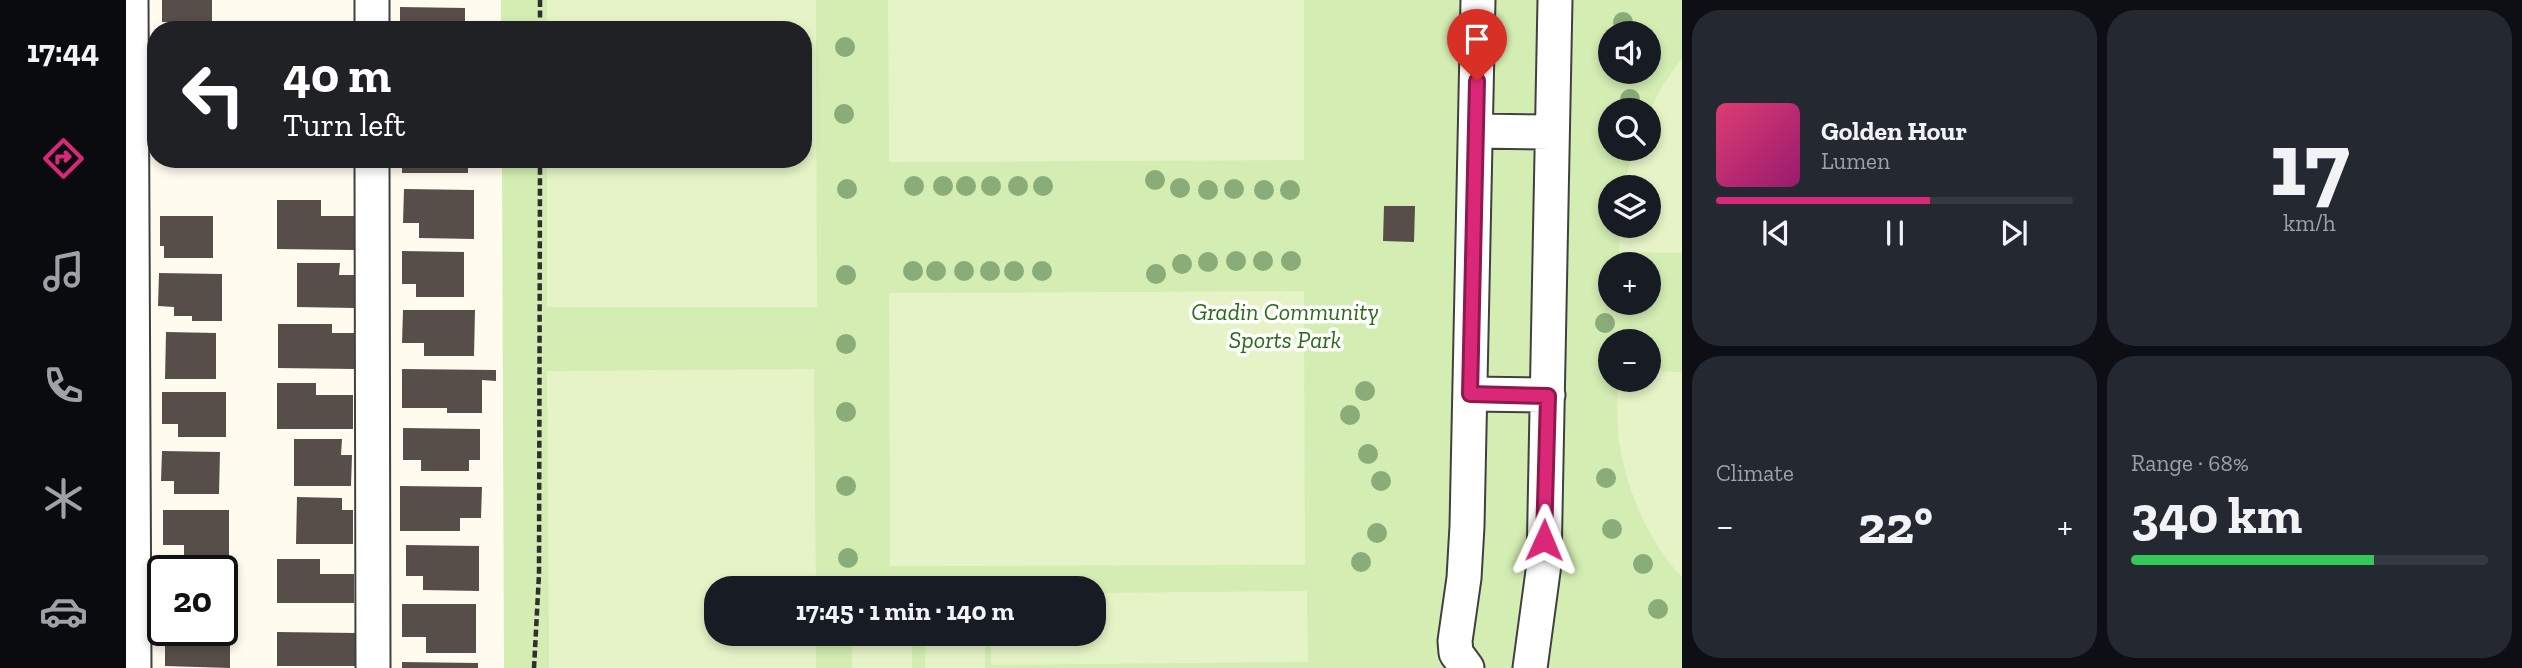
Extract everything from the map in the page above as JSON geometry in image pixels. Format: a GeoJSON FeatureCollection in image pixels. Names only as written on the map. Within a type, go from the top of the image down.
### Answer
{"type":"FeatureCollection","features":[{"type":"Feature","properties":{"kind":"lane"},"geometry":{"type":"LineString","coordinates":[[131,0],[134,668]]}},
{"type":"Feature","properties":{"kind":"lane"},"geometry":{"type":"LineString","coordinates":[[372,0],[372,21]]}},
{"type":"Feature","properties":{"kind":"lane"},"geometry":{"type":"LineString","coordinates":[[1466,668],[1456,653],[1455,641],[1464,578],[1478,0]]}},
{"type":"Feature","properties":{"kind":"lane"},"geometry":{"type":"LineString","coordinates":[[1530,668],[1544,564],[1555,0]]}},
{"type":"Feature","properties":{"kind":"lane"},"geometry":{"type":"LineString","coordinates":[[1476,131],[1552,132]]}},
{"type":"Feature","properties":{"kind":"lane"},"geometry":{"type":"LineString","coordinates":[[372,168],[373,668]]}},
{"type":"Feature","properties":{"kind":"lane"},"geometry":{"type":"LineString","coordinates":[[1470,394],[1548,396]]}},
{"type":"Feature","properties":{"kind":"path"},"geometry":{"type":"LineString","coordinates":[[540,0],[540,21]]}},
{"type":"Feature","properties":{"kind":"path"},"geometry":{"type":"LineString","coordinates":[[534,668],[540,575],[540,168]]}},
{"type":"Feature","properties":{"kind":"green space","name":"Gradin Community Sports Park"},"geometry":{"type":"Polygon","coordinates":[[[501,0],[1682,0],[1682,668],[504,668],[502,168],[812,168],[812,21],[501,21],[501,0]]]}},
{"type":"Feature","properties":{"kind":"green space"},"geometry":{"type":"Polygon","coordinates":[[[547,0],[816,0],[817,307],[547,307],[547,168],[812,168],[812,21],[547,21],[547,0]]]}},
{"type":"Feature","properties":{"kind":"green space"},"geometry":{"type":"Polygon","coordinates":[[[888,0],[1304,0],[1304,160],[889,162],[888,0]]]}},
{"type":"Feature","properties":{"kind":"green space"},"geometry":{"type":"Polygon","coordinates":[[[1682,58],[1682,253],[1619,252],[1620,238],[1661,238],[1661,175],[1627,175],[1630,161],[1661,161],[1661,98],[1656,98],[1682,58]]]}},
{"type":"Feature","properties":{"kind":"green space"},"geometry":{"type":"Polygon","coordinates":[[[1304,291],[1305,565],[890,566],[889,293],[1304,291]]]}},
{"type":"Feature","properties":{"kind":"green space"},"geometry":{"type":"Polygon","coordinates":[[[814,369],[816,576],[704,576],[704,646],[816,646],[816,668],[549,668],[547,371],[814,369]]]}},
{"type":"Feature","properties":{"kind":"green space"},"geometry":{"type":"Polygon","coordinates":[[[1661,371],[1682,372],[1682,577],[1669,563],[1639,511],[1621,453],[1618,392],[1661,392],[1661,371]]]}},
{"type":"Feature","properties":{"kind":"green space"},"geometry":{"type":"Polygon","coordinates":[[[1307,591],[1308,662],[991,665],[991,646],[1106,646],[1106,593],[1307,591]]]}},
{"type":"Feature","properties":{"kind":"green space"},"geometry":{"type":"Polygon","coordinates":[[[852,646],[912,646],[912,668],[852,668],[852,646]]]}},
{"type":"Feature","properties":{"kind":"green space"},"geometry":{"type":"Polygon","coordinates":[[[926,646],[985,646],[985,668],[925,668],[926,646]]]}},
{"type":"Feature","properties":{"kind":"building"},"geometry":{"type":"Polygon","coordinates":[[[162,0],[212,0],[212,21],[162,21],[162,0]]]}},
{"type":"Feature","properties":{"kind":"building"},"geometry":{"type":"Polygon","coordinates":[[[400,7],[465,8],[465,21],[400,21],[400,7]]]}},
{"type":"Feature","properties":{"kind":"building"},"geometry":{"type":"Polygon","coordinates":[[[402,168],[468,168],[468,173],[402,173],[402,168]]]}},
{"type":"Feature","properties":{"kind":"building"},"geometry":{"type":"Polygon","coordinates":[[[404,189],[474,190],[474,239],[419,238],[419,223],[403,223],[404,189]]]}},
{"type":"Feature","properties":{"kind":"building"},"geometry":{"type":"Polygon","coordinates":[[[277,200],[321,200],[321,216],[354,216],[354,250],[277,249],[277,200]]]}},
{"type":"Feature","properties":{"kind":"building"},"geometry":{"type":"Polygon","coordinates":[[[1384,206],[1415,206],[1414,242],[1383,241],[1384,206]]]}},
{"type":"Feature","properties":{"kind":"building"},"geometry":{"type":"Polygon","coordinates":[[[160,216],[213,216],[213,258],[164,258],[164,246],[160,246],[160,216]]]}},
{"type":"Feature","properties":{"kind":"building"},"geometry":{"type":"Polygon","coordinates":[[[402,251],[464,252],[464,297],[416,297],[416,284],[402,284],[402,251]]]}},
{"type":"Feature","properties":{"kind":"building"},"geometry":{"type":"Polygon","coordinates":[[[297,263],[340,263],[339,275],[354,275],[354,308],[297,307],[297,263]]]}},
{"type":"Feature","properties":{"kind":"building"},"geometry":{"type":"Polygon","coordinates":[[[159,273],[222,274],[222,321],[192,321],[192,316],[174,316],[174,307],[158,306],[159,273]]]}},
{"type":"Feature","properties":{"kind":"building"},"geometry":{"type":"Polygon","coordinates":[[[403,310],[475,310],[474,356],[424,356],[424,343],[402,343],[403,310]]]}},
{"type":"Feature","properties":{"kind":"building"},"geometry":{"type":"Polygon","coordinates":[[[278,324],[332,324],[332,333],[355,333],[354,369],[278,368],[278,324]]]}},
{"type":"Feature","properties":{"kind":"building"},"geometry":{"type":"Polygon","coordinates":[[[166,332],[216,333],[216,379],[165,379],[166,332]]]}},
{"type":"Feature","properties":{"kind":"building"},"geometry":{"type":"Polygon","coordinates":[[[402,369],[496,370],[496,381],[482,380],[482,413],[447,413],[447,408],[402,408],[402,369]]]}},
{"type":"Feature","properties":{"kind":"building"},"geometry":{"type":"Polygon","coordinates":[[[277,383],[316,383],[316,395],[353,395],[353,429],[277,429],[277,383]]]}},
{"type":"Feature","properties":{"kind":"building"},"geometry":{"type":"Polygon","coordinates":[[[162,392],[226,392],[226,437],[178,437],[178,424],[162,424],[162,392]]]}},
{"type":"Feature","properties":{"kind":"building"},"geometry":{"type":"Polygon","coordinates":[[[403,428],[480,429],[480,460],[469,460],[469,471],[421,471],[421,460],[403,460],[403,428]]]}},
{"type":"Feature","properties":{"kind":"building"},"geometry":{"type":"Polygon","coordinates":[[[294,439],[342,439],[341,455],[352,455],[351,486],[294,486],[294,439]]]}},
{"type":"Feature","properties":{"kind":"building"},"geometry":{"type":"Polygon","coordinates":[[[162,451],[220,452],[219,494],[174,494],[174,481],[161,481],[162,451]]]}},
{"type":"Feature","properties":{"kind":"building"},"geometry":{"type":"Polygon","coordinates":[[[400,486],[482,487],[481,518],[460,518],[460,531],[400,531],[400,486]]]}},
{"type":"Feature","properties":{"kind":"building"},"geometry":{"type":"Polygon","coordinates":[[[297,497],[342,498],[342,510],[353,510],[353,544],[296,544],[297,497]]]}},
{"type":"Feature","properties":{"kind":"building"},"geometry":{"type":"Polygon","coordinates":[[[163,510],[229,510],[229,555],[184,555],[184,545],[163,545],[163,510]]]}},
{"type":"Feature","properties":{"kind":"building"},"geometry":{"type":"Polygon","coordinates":[[[406,545],[479,546],[479,591],[423,590],[423,576],[406,576],[406,545]]]}},
{"type":"Feature","properties":{"kind":"building"},"geometry":{"type":"Polygon","coordinates":[[[277,559],[320,559],[320,574],[354,574],[354,603],[277,603],[277,559]]]}},
{"type":"Feature","properties":{"kind":"building"},"geometry":{"type":"Polygon","coordinates":[[[402,604],[476,604],[476,653],[426,653],[426,637],[402,637],[402,604]]]}},
{"type":"Feature","properties":{"kind":"building"},"geometry":{"type":"Polygon","coordinates":[[[277,632],[357,633],[357,666],[277,666],[277,632]]]}},
{"type":"Feature","properties":{"kind":"building"},"geometry":{"type":"Polygon","coordinates":[[[165,646],[230,646],[230,668],[165,666],[165,646]]]}},
{"type":"Feature","properties":{"kind":"building"},"geometry":{"type":"Polygon","coordinates":[[[402,662],[478,663],[478,668],[402,668],[402,662]]]}},
{"type":"Feature","properties":{"kind":"route"},"geometry":{"type":"LineString","coordinates":[[1477,81],[1470,394],[1548,396],[1544,540]]}}]}
